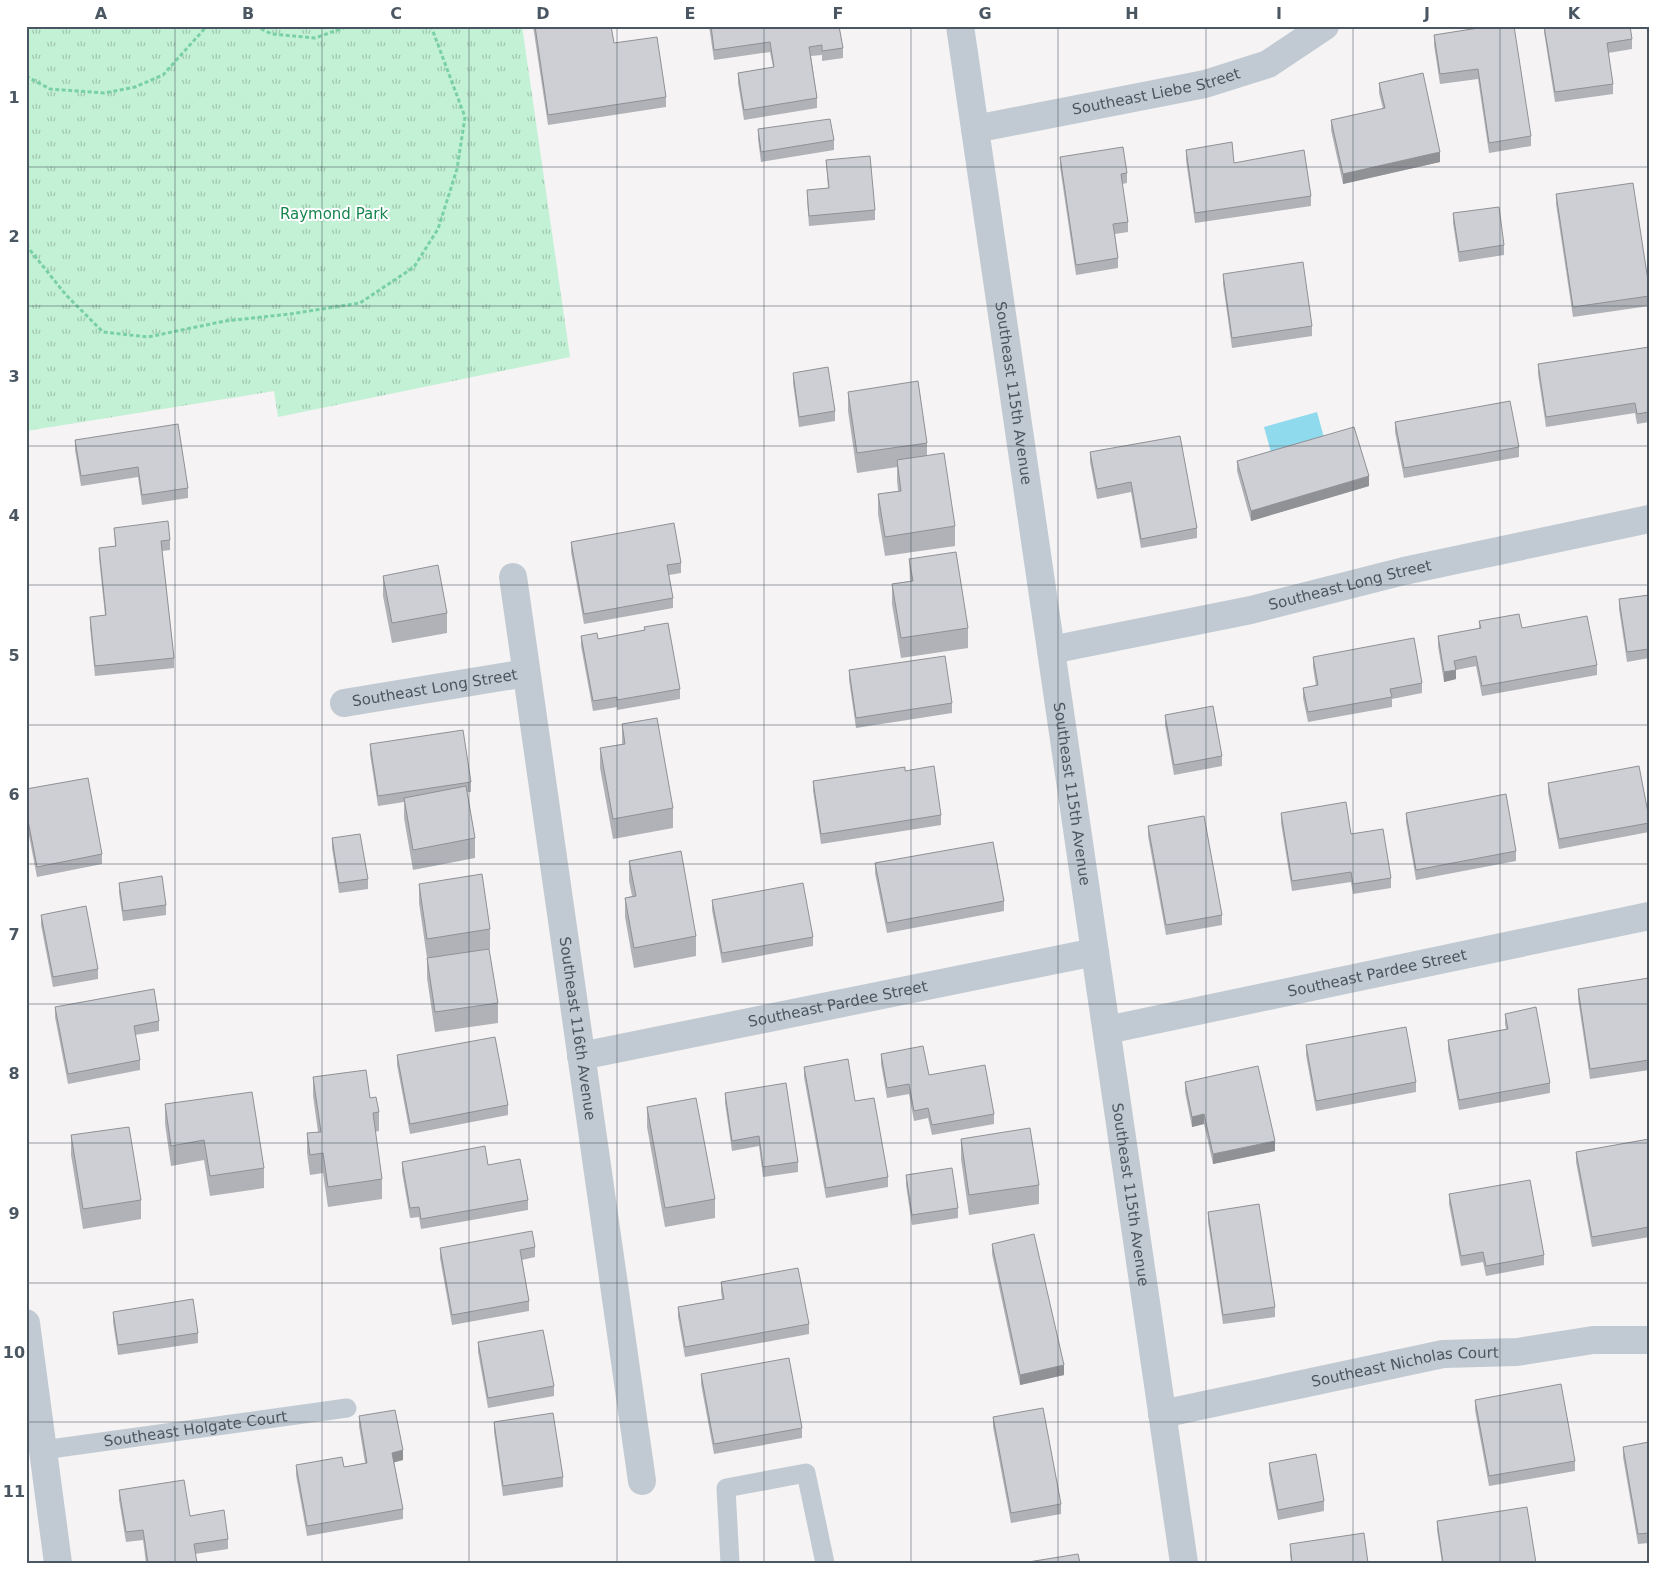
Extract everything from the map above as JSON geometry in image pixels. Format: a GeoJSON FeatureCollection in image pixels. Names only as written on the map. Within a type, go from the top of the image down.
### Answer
{"type":"FeatureCollection","features":[{"type":"Feature","properties":{"kind":"street","name":"Southeast 115th Avenue"},"geometry":{"type":"LineString","coordinates":[[960,26],[1184,1563]]}},
{"type":"Feature","properties":{"kind":"street","name":"Southeast Liebe Street"},"geometry":{"type":"LineString","coordinates":[[975,128],[1205,84],[1268,64],[1326,26]]}},
{"type":"Feature","properties":{"kind":"street","name":"Southeast Long Street"},"geometry":{"type":"LineString","coordinates":[[1051,650],[1251,610],[1404,571],[1649,519]]}},
{"type":"Feature","properties":{"kind":"street","name":"Southeast 116th Avenue"},"geometry":{"type":"LineString","coordinates":[[512,577],[642,1481]]}},
{"type":"Feature","properties":{"kind":"street","name":"Southeast Long Street"},"geometry":{"type":"LineString","coordinates":[[344,703],[526,673]]}},
{"type":"Feature","properties":{"kind":"street","name":"Southeast Pardee Street"},"geometry":{"type":"LineString","coordinates":[[1106,1030],[1649,916]]}},
{"type":"Feature","properties":{"kind":"street","name":"Southeast Pardee Street"},"geometry":{"type":"LineString","coordinates":[[581,1056],[1095,952]]}},
{"type":"Feature","properties":{"kind":"street"},"geometry":{"type":"LineString","coordinates":[[26,1323],[58,1563]]}},
{"type":"Feature","properties":{"kind":"street","name":"Southeast Nicholas Court"},"geometry":{"type":"LineString","coordinates":[[1162,1414],[1443,1354],[1517,1352],[1593,1340],[1649,1340]]}},
{"type":"Feature","properties":{"kind":"lane","name":"Southeast Holgate Court"},"geometry":{"type":"LineString","coordinates":[[43,1450],[347,1408]]}},
{"type":"Feature","properties":{"kind":"lane"},"geometry":{"type":"LineString","coordinates":[[730,1563],[726,1488],[806,1472],[825,1563]]}},
{"type":"Feature","properties":{"kind":"path"},"geometry":{"type":"LineString","coordinates":[[26,76],[50,89],[104,93],[134,87],[163,75],[207,26]]}},
{"type":"Feature","properties":{"kind":"path"},"geometry":{"type":"LineString","coordinates":[[256,26],[272,34],[315,38],[349,26]]}},
{"type":"Feature","properties":{"kind":"path"},"geometry":{"type":"LineString","coordinates":[[26,245],[66,295],[103,332],[148,337],[224,321],[290,314],[360,303],[414,267],[438,229],[457,169],[465,117],[432,26]]}},
{"type":"Feature","properties":{"kind":"green space","name":"Raymond Park"},"geometry":{"type":"Polygon","coordinates":[[[26,26],[522,26],[570,357],[278,417],[274,391],[26,431],[26,26]]]}},
{"type":"Feature","properties":{"kind":"water"},"geometry":{"type":"Polygon","coordinates":[[[1317,412],[1325,441],[1272,456],[1264,427],[1317,412]]]}},
{"type":"Feature","properties":{"kind":"building"},"geometry":{"type":"Polygon","coordinates":[[[535,26],[611,26],[614,43],[657,37],[666,97],[548,115],[535,26]]]}},
{"type":"Feature","properties":{"kind":"building"},"geometry":{"type":"Polygon","coordinates":[[[711,26],[839,26],[843,48],[822,51],[822,45],[809,47],[817,98],[744,110],[738,73],[774,67],[770,42],[714,50],[711,26]]]}},
{"type":"Feature","properties":{"kind":"building"},"geometry":{"type":"Polygon","coordinates":[[[1491,26],[1514,26],[1531,136],[1489,143],[1478,69],[1440,74],[1434,35],[1491,26]]]}},
{"type":"Feature","properties":{"kind":"building"},"geometry":{"type":"Polygon","coordinates":[[[1544,26],[1630,26],[1632,39],[1607,43],[1613,84],[1555,92],[1544,26]]]}},
{"type":"Feature","properties":{"kind":"building"},"geometry":{"type":"Polygon","coordinates":[[[1423,73],[1440,152],[1343,174],[1331,120],[1385,108],[1379,83],[1423,73]]]}},
{"type":"Feature","properties":{"kind":"building"},"geometry":{"type":"Polygon","coordinates":[[[830,119],[834,140],[761,152],[758,129],[830,119]]]}},
{"type":"Feature","properties":{"kind":"building"},"geometry":{"type":"Polygon","coordinates":[[[1232,142],[1234,163],[1304,150],[1311,196],[1195,213],[1186,150],[1232,142]]]}},
{"type":"Feature","properties":{"kind":"building"},"geometry":{"type":"Polygon","coordinates":[[[1123,147],[1127,173],[1121,174],[1128,222],[1113,224],[1118,258],[1076,265],[1060,157],[1123,147]]]}},
{"type":"Feature","properties":{"kind":"building"},"geometry":{"type":"Polygon","coordinates":[[[870,156],[875,210],[809,216],[807,190],[829,188],[826,160],[870,156]]]}},
{"type":"Feature","properties":{"kind":"building"},"geometry":{"type":"Polygon","coordinates":[[[1633,183],[1649,296],[1573,307],[1556,194],[1633,183]]]}},
{"type":"Feature","properties":{"kind":"building"},"geometry":{"type":"Polygon","coordinates":[[[1499,207],[1504,245],[1459,252],[1453,213],[1499,207]]]}},
{"type":"Feature","properties":{"kind":"building"},"geometry":{"type":"Polygon","coordinates":[[[1303,262],[1312,326],[1232,338],[1223,274],[1303,262]]]}},
{"type":"Feature","properties":{"kind":"building"},"geometry":{"type":"Polygon","coordinates":[[[1649,347],[1649,412],[1637,414],[1635,403],[1546,417],[1538,364],[1649,347]]]}},
{"type":"Feature","properties":{"kind":"building"},"geometry":{"type":"Polygon","coordinates":[[[828,367],[835,411],[799,417],[793,373],[828,367]]]}},
{"type":"Feature","properties":{"kind":"building"},"geometry":{"type":"Polygon","coordinates":[[[918,381],[927,443],[857,453],[848,392],[918,381]]]}},
{"type":"Feature","properties":{"kind":"building"},"geometry":{"type":"Polygon","coordinates":[[[1510,401],[1519,447],[1404,468],[1395,422],[1510,401]]]}},
{"type":"Feature","properties":{"kind":"building"},"geometry":{"type":"Polygon","coordinates":[[[178,424],[188,488],[142,495],[138,467],[81,476],[75,440],[178,424]]]}},
{"type":"Feature","properties":{"kind":"building"},"geometry":{"type":"Polygon","coordinates":[[[1354,427],[1369,476],[1251,511],[1237,461],[1354,427]]]}},
{"type":"Feature","properties":{"kind":"building"},"geometry":{"type":"Polygon","coordinates":[[[1180,436],[1197,528],[1141,539],[1131,482],[1097,489],[1090,452],[1180,436]]]}},
{"type":"Feature","properties":{"kind":"building"},"geometry":{"type":"Polygon","coordinates":[[[944,453],[955,526],[885,537],[878,494],[901,491],[897,460],[944,453]]]}},
{"type":"Feature","properties":{"kind":"building"},"geometry":{"type":"Polygon","coordinates":[[[168,521],[170,540],[161,541],[174,658],[95,666],[90,617],[106,615],[99,548],[116,546],[114,528],[168,521]]]}},
{"type":"Feature","properties":{"kind":"building"},"geometry":{"type":"Polygon","coordinates":[[[674,523],[681,563],[667,565],[673,598],[584,614],[571,542],[674,523]]]}},
{"type":"Feature","properties":{"kind":"building"},"geometry":{"type":"Polygon","coordinates":[[[956,552],[968,628],[901,638],[892,584],[913,581],[909,559],[956,552]]]}},
{"type":"Feature","properties":{"kind":"building"},"geometry":{"type":"Polygon","coordinates":[[[438,565],[447,613],[392,623],[383,576],[438,565]]]}},
{"type":"Feature","properties":{"kind":"building"},"geometry":{"type":"Polygon","coordinates":[[[1649,595],[1649,649],[1627,652],[1619,599],[1649,595]]]}},
{"type":"Feature","properties":{"kind":"building"},"geometry":{"type":"Polygon","coordinates":[[[1519,614],[1522,628],[1587,616],[1597,665],[1482,686],[1476,656],[1454,661],[1456,670],[1444,672],[1438,636],[1481,628],[1479,621],[1519,614]]]}},
{"type":"Feature","properties":{"kind":"building"},"geometry":{"type":"Polygon","coordinates":[[[668,623],[680,689],[617,700],[617,697],[593,701],[581,636],[597,633],[598,639],[645,630],[644,627],[668,623]]]}},
{"type":"Feature","properties":{"kind":"building"},"geometry":{"type":"Polygon","coordinates":[[[1414,638],[1422,683],[1390,689],[1392,697],[1308,712],[1303,688],[1318,685],[1313,657],[1414,638]]]}},
{"type":"Feature","properties":{"kind":"building"},"geometry":{"type":"Polygon","coordinates":[[[945,656],[952,703],[856,718],[849,670],[945,656]]]}},
{"type":"Feature","properties":{"kind":"building"},"geometry":{"type":"Polygon","coordinates":[[[1213,706],[1222,756],[1174,765],[1165,715],[1213,706]]]}},
{"type":"Feature","properties":{"kind":"building"},"geometry":{"type":"Polygon","coordinates":[[[657,718],[673,808],[613,819],[600,748],[625,744],[622,724],[657,718]]]}},
{"type":"Feature","properties":{"kind":"building"},"geometry":{"type":"Polygon","coordinates":[[[463,730],[471,782],[378,796],[370,744],[463,730]]]}},
{"type":"Feature","properties":{"kind":"building"},"geometry":{"type":"Polygon","coordinates":[[[934,766],[941,815],[821,834],[813,781],[905,767],[905,771],[934,766]]]}},
{"type":"Feature","properties":{"kind":"building"},"geometry":{"type":"Polygon","coordinates":[[[1639,766],[1649,823],[1559,839],[1548,783],[1639,766]]]}},
{"type":"Feature","properties":{"kind":"building"},"geometry":{"type":"Polygon","coordinates":[[[88,778],[102,854],[37,867],[26,810],[26,789],[88,778]]]}},
{"type":"Feature","properties":{"kind":"building"},"geometry":{"type":"Polygon","coordinates":[[[466,786],[475,838],[413,850],[404,798],[466,786]]]}},
{"type":"Feature","properties":{"kind":"building"},"geometry":{"type":"Polygon","coordinates":[[[1506,794],[1516,851],[1416,870],[1406,813],[1506,794]]]}},
{"type":"Feature","properties":{"kind":"building"},"geometry":{"type":"Polygon","coordinates":[[[1346,802],[1351,834],[1383,829],[1391,878],[1353,884],[1351,872],[1292,881],[1281,813],[1346,802]]]}},
{"type":"Feature","properties":{"kind":"building"},"geometry":{"type":"Polygon","coordinates":[[[1204,816],[1222,915],[1166,925],[1148,826],[1204,816]]]}},
{"type":"Feature","properties":{"kind":"building"},"geometry":{"type":"Polygon","coordinates":[[[360,834],[368,879],[339,883],[332,838],[360,834]]]}},
{"type":"Feature","properties":{"kind":"building"},"geometry":{"type":"Polygon","coordinates":[[[993,842],[1004,901],[887,923],[875,863],[993,842]]]}},
{"type":"Feature","properties":{"kind":"building"},"geometry":{"type":"Polygon","coordinates":[[[681,851],[696,936],[634,948],[625,898],[636,896],[629,861],[681,851]]]}},
{"type":"Feature","properties":{"kind":"building"},"geometry":{"type":"Polygon","coordinates":[[[482,874],[490,929],[427,939],[419,884],[482,874]]]}},
{"type":"Feature","properties":{"kind":"building"},"geometry":{"type":"Polygon","coordinates":[[[162,876],[166,905],[123,911],[119,883],[162,876]]]}},
{"type":"Feature","properties":{"kind":"building"},"geometry":{"type":"Polygon","coordinates":[[[803,883],[813,937],[722,953],[712,900],[803,883]]]}},
{"type":"Feature","properties":{"kind":"building"},"geometry":{"type":"Polygon","coordinates":[[[86,906],[98,969],[53,977],[41,915],[86,906]]]}},
{"type":"Feature","properties":{"kind":"building"},"geometry":{"type":"Polygon","coordinates":[[[489,949],[498,1003],[435,1012],[427,958],[489,949]]]}},
{"type":"Feature","properties":{"kind":"building"},"geometry":{"type":"Polygon","coordinates":[[[1649,978],[1649,1060],[1590,1069],[1578,989],[1649,978]]]}},
{"type":"Feature","properties":{"kind":"building"},"geometry":{"type":"Polygon","coordinates":[[[154,989],[159,1021],[134,1026],[140,1060],[68,1074],[55,1007],[154,989]]]}},
{"type":"Feature","properties":{"kind":"building"},"geometry":{"type":"Polygon","coordinates":[[[1536,1007],[1550,1083],[1459,1100],[1448,1040],[1508,1029],[1505,1014],[1536,1007]]]}},
{"type":"Feature","properties":{"kind":"building"},"geometry":{"type":"Polygon","coordinates":[[[1406,1027],[1416,1082],[1316,1101],[1306,1045],[1406,1027]]]}},
{"type":"Feature","properties":{"kind":"building"},"geometry":{"type":"Polygon","coordinates":[[[495,1037],[508,1105],[410,1124],[397,1055],[495,1037]]]}},
{"type":"Feature","properties":{"kind":"building"},"geometry":{"type":"Polygon","coordinates":[[[923,1046],[929,1075],[985,1065],[994,1114],[932,1125],[928,1108],[914,1111],[909,1084],[887,1088],[881,1054],[923,1046]]]}},
{"type":"Feature","properties":{"kind":"building"},"geometry":{"type":"Polygon","coordinates":[[[848,1059],[855,1101],[874,1098],[888,1177],[826,1188],[804,1067],[848,1059]]]}},
{"type":"Feature","properties":{"kind":"building"},"geometry":{"type":"Polygon","coordinates":[[[1258,1066],[1275,1141],[1213,1154],[1204,1114],[1192,1117],[1185,1082],[1258,1066]]]}},
{"type":"Feature","properties":{"kind":"building"},"geometry":{"type":"Polygon","coordinates":[[[366,1070],[370,1098],[376,1097],[379,1112],[373,1113],[382,1179],[328,1187],[323,1153],[310,1155],[307,1133],[321,1132],[313,1077],[366,1070]]]}},
{"type":"Feature","properties":{"kind":"building"},"geometry":{"type":"Polygon","coordinates":[[[786,1083],[798,1162],[763,1167],[759,1136],[732,1141],[725,1093],[786,1083]]]}},
{"type":"Feature","properties":{"kind":"building"},"geometry":{"type":"Polygon","coordinates":[[[252,1092],[264,1168],[210,1176],[204,1140],[171,1146],[165,1104],[252,1092]]]}},
{"type":"Feature","properties":{"kind":"building"},"geometry":{"type":"Polygon","coordinates":[[[696,1098],[715,1199],[665,1208],[647,1107],[696,1098]]]}},
{"type":"Feature","properties":{"kind":"building"},"geometry":{"type":"Polygon","coordinates":[[[129,1127],[141,1200],[83,1209],[71,1135],[129,1127]]]}},
{"type":"Feature","properties":{"kind":"building"},"geometry":{"type":"Polygon","coordinates":[[[1030,1128],[1039,1185],[969,1195],[961,1139],[1030,1128]]]}},
{"type":"Feature","properties":{"kind":"building"},"geometry":{"type":"Polygon","coordinates":[[[1649,1139],[1649,1227],[1592,1237],[1576,1152],[1649,1139]]]}},
{"type":"Feature","properties":{"kind":"building"},"geometry":{"type":"Polygon","coordinates":[[[485,1146],[488,1165],[520,1159],[528,1200],[421,1219],[419,1207],[410,1208],[402,1162],[485,1146]]]}},
{"type":"Feature","properties":{"kind":"building"},"geometry":{"type":"Polygon","coordinates":[[[952,1168],[958,1208],[912,1215],[906,1175],[952,1168]]]}},
{"type":"Feature","properties":{"kind":"building"},"geometry":{"type":"Polygon","coordinates":[[[1530,1180],[1544,1255],[1486,1266],[1483,1252],[1461,1256],[1449,1194],[1530,1180]]]}},
{"type":"Feature","properties":{"kind":"building"},"geometry":{"type":"Polygon","coordinates":[[[1259,1204],[1275,1307],[1223,1315],[1208,1212],[1259,1204]]]}},
{"type":"Feature","properties":{"kind":"building"},"geometry":{"type":"Polygon","coordinates":[[[532,1231],[535,1247],[520,1250],[529,1301],[452,1315],[440,1248],[532,1231]]]}},
{"type":"Feature","properties":{"kind":"building"},"geometry":{"type":"Polygon","coordinates":[[[1034,1234],[1064,1365],[1020,1375],[992,1244],[1034,1234]]]}},
{"type":"Feature","properties":{"kind":"building"},"geometry":{"type":"Polygon","coordinates":[[[798,1268],[809,1324],[685,1347],[678,1307],[724,1299],[721,1282],[798,1268]]]}},
{"type":"Feature","properties":{"kind":"building"},"geometry":{"type":"Polygon","coordinates":[[[193,1299],[198,1333],[118,1345],[113,1312],[193,1299]]]}},
{"type":"Feature","properties":{"kind":"building"},"geometry":{"type":"Polygon","coordinates":[[[543,1330],[554,1386],[488,1398],[478,1342],[543,1330]]]}},
{"type":"Feature","properties":{"kind":"building"},"geometry":{"type":"Polygon","coordinates":[[[789,1358],[802,1428],[714,1444],[701,1374],[789,1358]]]}},
{"type":"Feature","properties":{"kind":"building"},"geometry":{"type":"Polygon","coordinates":[[[1561,1384],[1575,1461],[1489,1476],[1475,1400],[1561,1384]]]}},
{"type":"Feature","properties":{"kind":"building"},"geometry":{"type":"Polygon","coordinates":[[[1043,1408],[1061,1504],[1011,1513],[993,1417],[1043,1408]]]}},
{"type":"Feature","properties":{"kind":"building"},"geometry":{"type":"Polygon","coordinates":[[[395,1410],[403,1450],[392,1453],[403,1509],[307,1526],[296,1465],[342,1457],[344,1467],[367,1463],[359,1416],[395,1410]]]}},
{"type":"Feature","properties":{"kind":"building"},"geometry":{"type":"Polygon","coordinates":[[[553,1413],[563,1477],[503,1486],[494,1422],[553,1413]]]}},
{"type":"Feature","properties":{"kind":"building"},"geometry":{"type":"Polygon","coordinates":[[[1649,1442],[1649,1533],[1638,1534],[1623,1447],[1649,1442]]]}},
{"type":"Feature","properties":{"kind":"building"},"geometry":{"type":"Polygon","coordinates":[[[1316,1454],[1324,1501],[1278,1510],[1269,1463],[1316,1454]]]}},
{"type":"Feature","properties":{"kind":"building"},"geometry":{"type":"Polygon","coordinates":[[[184,1480],[190,1516],[224,1510],[228,1539],[194,1544],[197,1563],[148,1563],[143,1530],[126,1532],[119,1490],[184,1480]]]}},
{"type":"Feature","properties":{"kind":"building"},"geometry":{"type":"Polygon","coordinates":[[[1527,1507],[1536,1563],[1443,1563],[1437,1521],[1527,1507]]]}},
{"type":"Feature","properties":{"kind":"building"},"geometry":{"type":"Polygon","coordinates":[[[1364,1533],[1368,1563],[1292,1563],[1290,1544],[1364,1533]]]}},
{"type":"Feature","properties":{"kind":"building"},"geometry":{"type":"Polygon","coordinates":[[[1078,1554],[1080,1563],[1022,1563],[1078,1554]]]}}]}
